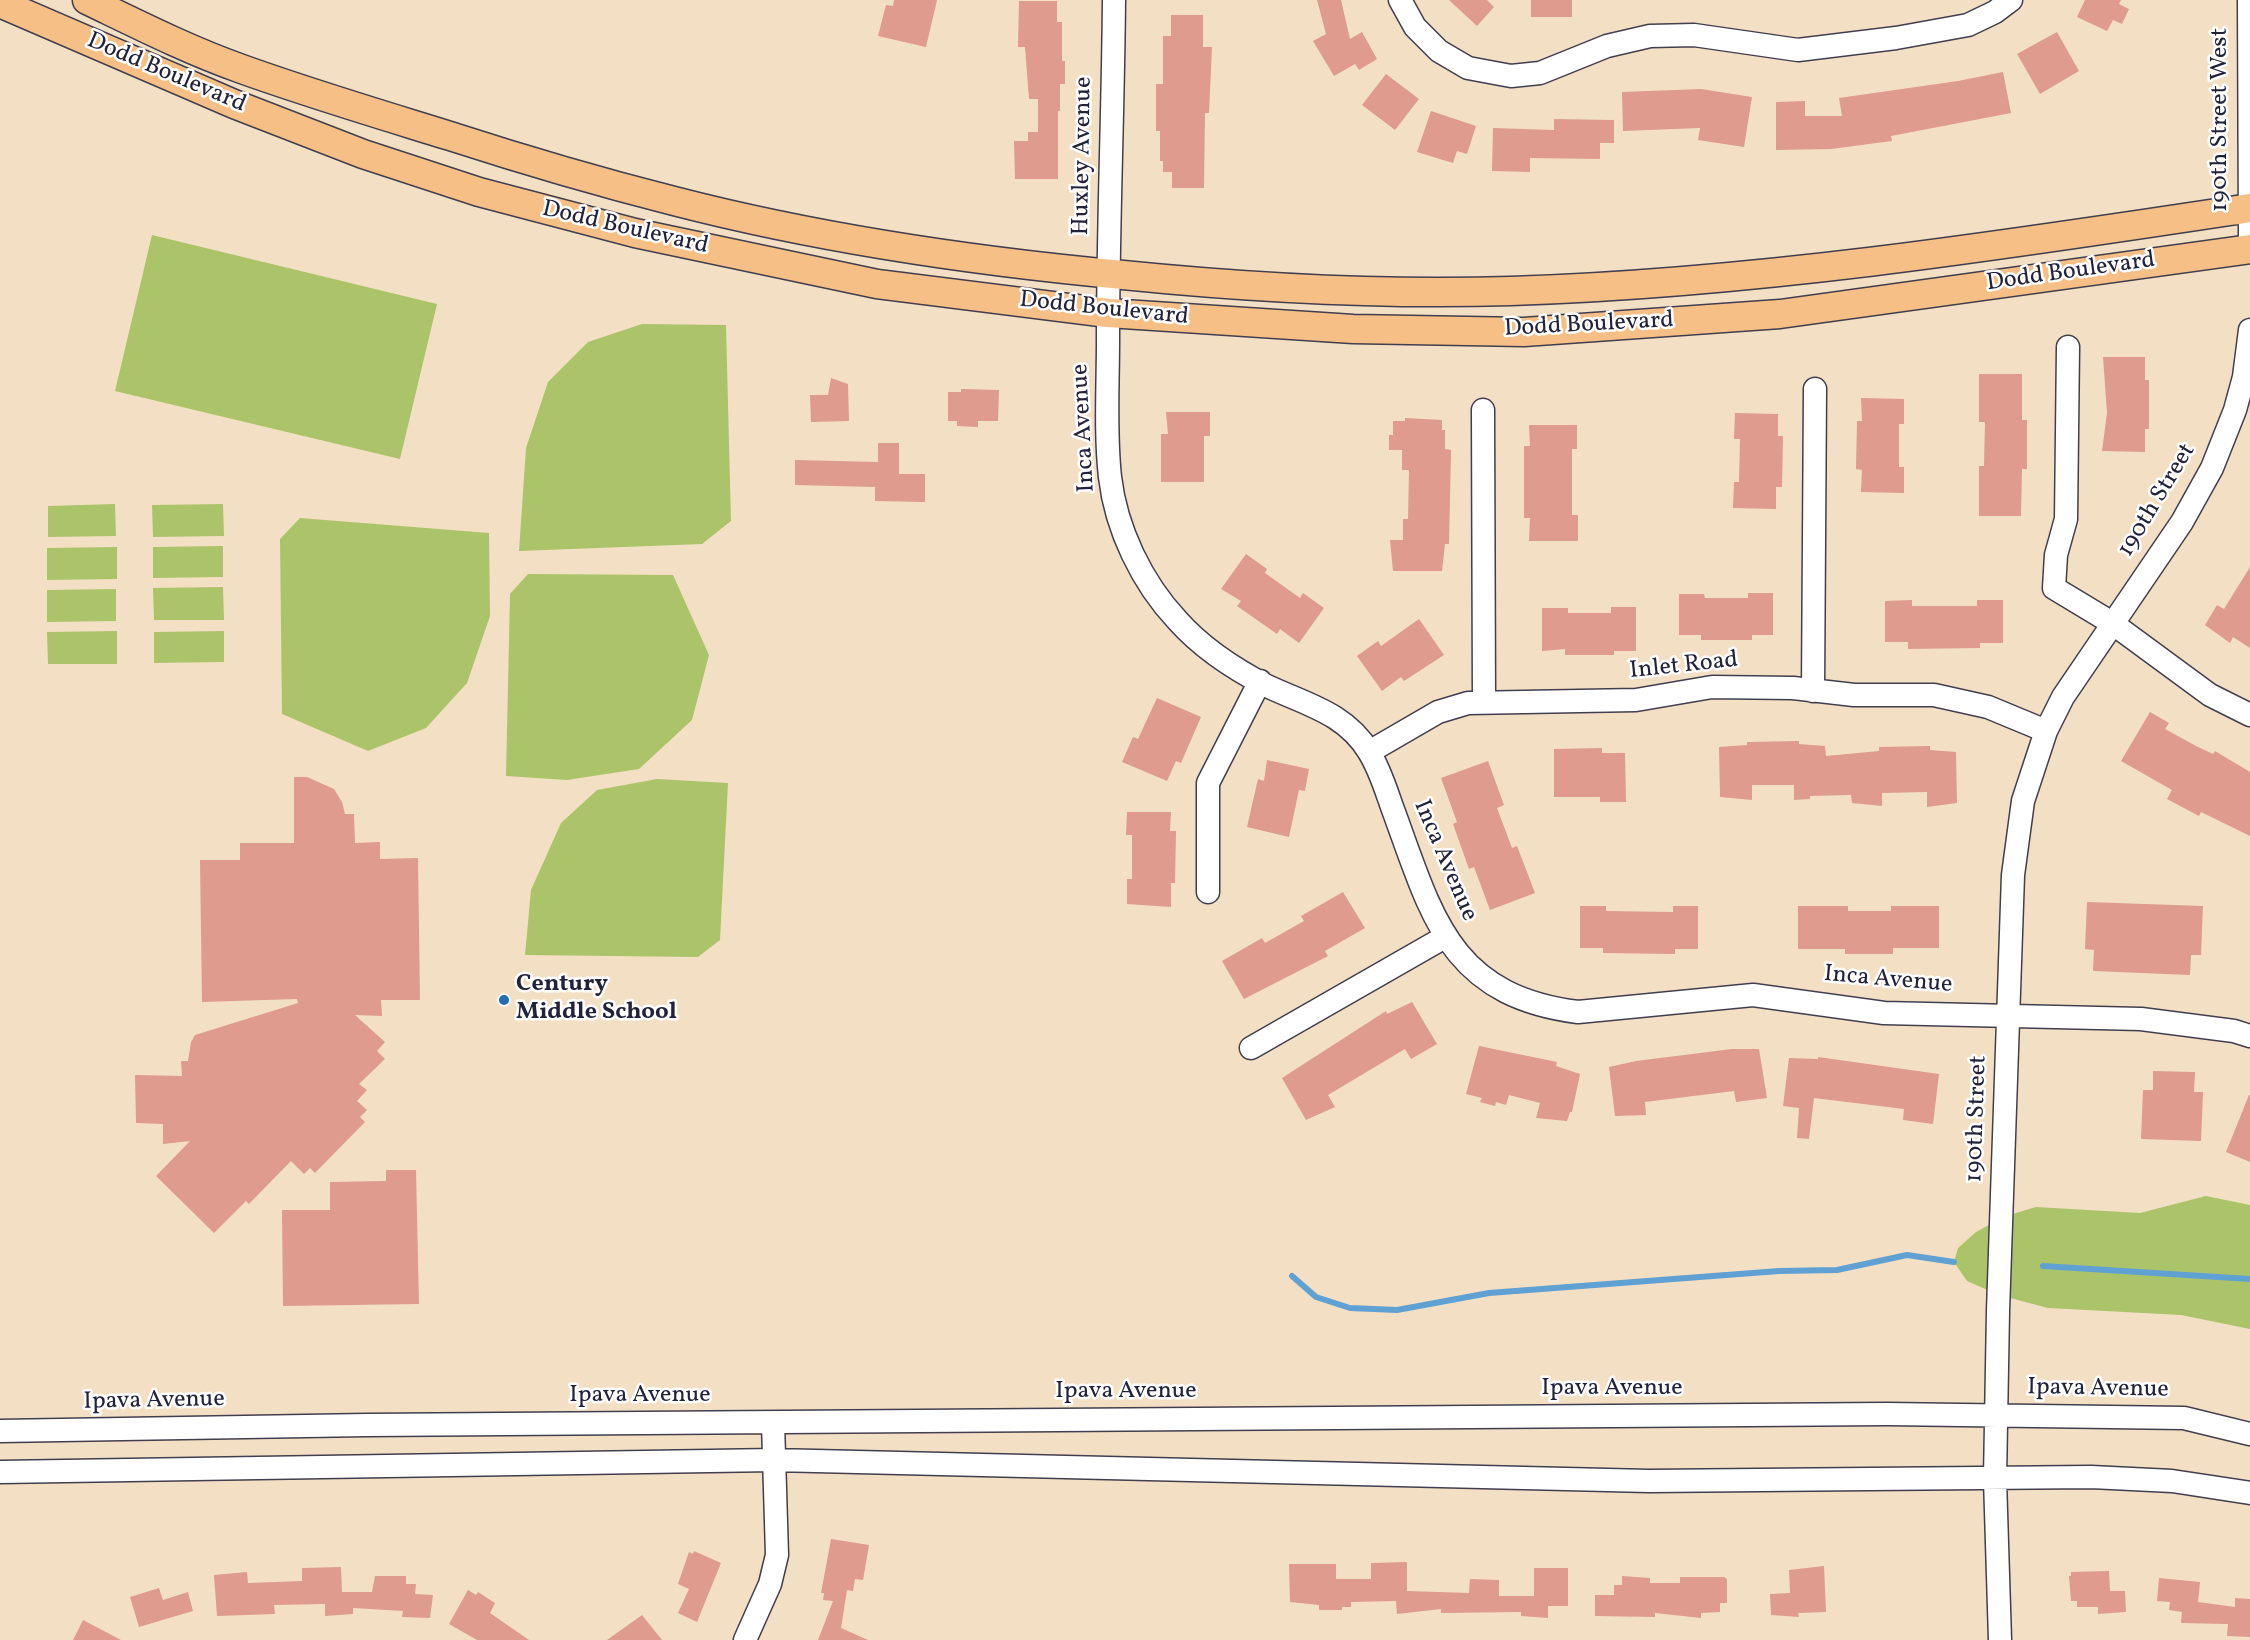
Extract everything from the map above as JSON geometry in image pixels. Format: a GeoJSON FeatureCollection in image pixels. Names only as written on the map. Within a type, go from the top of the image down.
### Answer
{"type":"FeatureCollection","features":[{"type":"Feature","properties":{"kind":"main road","name":"Dodd Boulevard"},"geometry":{"type":"LineString","coordinates":[[87,0],[180,45],[238,68],[587,178],[715,211],[854,239],[964,257],[1109,274],[1343,290],[1468,292],[1625,286],[1807,270],[2249,208]]}},
{"type":"Feature","properties":{"kind":"main road","name":"Dodd Boulevard"},"geometry":{"type":"LineString","coordinates":[[0,3],[234,104],[363,154],[479,192],[635,233],[877,284],[1108,313],[1353,329],[1524,332],[1780,314],[2250,249]]}},
{"type":"Feature","properties":{"kind":"street","name":"Huxley Avenue"},"geometry":{"type":"LineString","coordinates":[[1108,313],[1114,0]]}},
{"type":"Feature","properties":{"kind":"street"},"geometry":{"type":"LineString","coordinates":[[1400,0],[1415,27],[1439,51],[1468,68],[1511,76],[1540,73],[1607,46],[1650,36],[1694,35],[1798,50],[1896,39],[1968,25],[1995,12],[2011,0]]}},
{"type":"Feature","properties":{"kind":"street","name":"190th Street West"},"geometry":{"type":"LineString","coordinates":[[2249,0],[2250,240]]}},
{"type":"Feature","properties":{"kind":"street","name":"Inca Avenue"},"geometry":{"type":"LineString","coordinates":[[1108,313],[1110,478],[1132,554],[1176,619],[1202,645],[1233,667],[1333,716],[1348,726],[1369,752],[1426,903],[1445,937],[1476,973],[1496,988],[1524,1001],[1559,1010],[1607,1011],[1717,996],[1754,995],[1884,1013],[2141,1019],[2234,1031],[2250,1036]]}},
{"type":"Feature","properties":{"kind":"street","name":"190th Street"},"geometry":{"type":"LineString","coordinates":[[2000,1640],[1995,1479],[1996,1416],[2013,875],[2023,801],[2046,731],[2063,697],[2182,522],[2212,468],[2235,410],[2244,376],[2250,330]]}},
{"type":"Feature","properties":{"kind":"street"},"geometry":{"type":"LineString","coordinates":[[2068,347],[2066,519],[2056,555],[2054,588],[2112,623],[2210,695],[2250,715]]}},
{"type":"Feature","properties":{"kind":"street"},"geometry":{"type":"LineString","coordinates":[[1814,691],[1815,388]]}},
{"type":"Feature","properties":{"kind":"street"},"geometry":{"type":"LineString","coordinates":[[1483,410],[1484,702]]}},
{"type":"Feature","properties":{"kind":"street"},"geometry":{"type":"LineString","coordinates":[[1208,892],[1208,783],[1260,681]]}},
{"type":"Feature","properties":{"kind":"street","name":"Inlet Road"},"geometry":{"type":"LineString","coordinates":[[1369,752],[1438,712],[1484,702],[1626,700],[1712,687],[1767,687],[1952,698],[1988,706],[2046,731]]}},
{"type":"Feature","properties":{"kind":"street"},"geometry":{"type":"LineString","coordinates":[[1251,1048],[1445,937]]}},
{"type":"Feature","properties":{"kind":"street","name":"Ipava Avenue"},"geometry":{"type":"LineString","coordinates":[[0,1431],[1887,1414],[2184,1418],[2250,1434]]}},
{"type":"Feature","properties":{"kind":"street"},"geometry":{"type":"LineString","coordinates":[[745,1640],[770,1584],[777,1555],[773,1423]]}},
{"type":"Feature","properties":{"kind":"street"},"geometry":{"type":"LineString","coordinates":[[0,1472],[774,1460],[1649,1481],[2091,1477],[2143,1480],[2250,1493]]}},
{"type":"Feature","properties":{"kind":"green space"},"geometry":{"type":"Polygon","coordinates":[[[152,235],[437,304],[400,459],[115,391],[152,235]]]}},
{"type":"Feature","properties":{"kind":"green space"},"geometry":{"type":"Polygon","coordinates":[[[642,324],[726,325],[731,521],[702,544],[519,551],[526,448],[548,382],[588,342],[642,324]]]}},
{"type":"Feature","properties":{"kind":"green space"},"geometry":{"type":"Polygon","coordinates":[[[115,504],[116,536],[48,537],[48,506],[115,504]]]}},
{"type":"Feature","properties":{"kind":"green space"},"geometry":{"type":"Polygon","coordinates":[[[223,504],[224,536],[153,537],[152,505],[223,504]]]}},
{"type":"Feature","properties":{"kind":"green space"},"geometry":{"type":"Polygon","coordinates":[[[300,518],[489,533],[490,616],[467,683],[426,728],[368,751],[282,714],[280,539],[300,518]]]}},
{"type":"Feature","properties":{"kind":"green space"},"geometry":{"type":"Polygon","coordinates":[[[223,546],[223,577],[153,578],[153,547],[223,546]]]}},
{"type":"Feature","properties":{"kind":"green space"},"geometry":{"type":"Polygon","coordinates":[[[117,547],[117,579],[47,580],[47,548],[117,547]]]}},
{"type":"Feature","properties":{"kind":"green space"},"geometry":{"type":"Polygon","coordinates":[[[528,574],[673,575],[709,655],[692,720],[639,769],[567,780],[506,776],[510,594],[528,574]]]}},
{"type":"Feature","properties":{"kind":"green space"},"geometry":{"type":"Polygon","coordinates":[[[223,587],[224,620],[154,620],[153,588],[223,587]]]}},
{"type":"Feature","properties":{"kind":"green space"},"geometry":{"type":"Polygon","coordinates":[[[116,589],[116,621],[47,622],[47,590],[116,589]]]}},
{"type":"Feature","properties":{"kind":"green space"},"geometry":{"type":"Polygon","coordinates":[[[117,631],[117,664],[48,664],[47,632],[117,631]]]}},
{"type":"Feature","properties":{"kind":"green space"},"geometry":{"type":"Polygon","coordinates":[[[224,631],[224,662],[154,663],[154,632],[224,631]]]}},
{"type":"Feature","properties":{"kind":"green space"},"geometry":{"type":"Polygon","coordinates":[[[657,779],[728,783],[720,940],[698,957],[525,955],[531,890],[561,823],[597,790],[657,779]]]}},
{"type":"Feature","properties":{"kind":"green space"},"geometry":{"type":"Polygon","coordinates":[[[2206,1196],[2250,1205],[2250,1329],[2181,1315],[2048,1308],[1999,1295],[1967,1281],[1954,1262],[1958,1248],[1976,1232],[2006,1216],[2036,1207],[2140,1213],[2206,1196]]]}},
{"type":"Feature","properties":{"kind":"building"},"geometry":{"type":"Polygon","coordinates":[[[894,0],[937,0],[926,47],[878,36],[886,5],[893,6],[894,0]]]}},
{"type":"Feature","properties":{"kind":"building"},"geometry":{"type":"Polygon","coordinates":[[[1317,0],[1341,0],[1350,39],[1362,32],[1377,59],[1359,70],[1355,64],[1334,76],[1313,41],[1326,34],[1317,0]]]}},
{"type":"Feature","properties":{"kind":"building"},"geometry":{"type":"Polygon","coordinates":[[[1449,0],[1487,0],[1494,7],[1477,26],[1449,0]]]}},
{"type":"Feature","properties":{"kind":"building"},"geometry":{"type":"Polygon","coordinates":[[[1531,0],[1572,0],[1572,17],[1531,17],[1531,0]]]}},
{"type":"Feature","properties":{"kind":"building"},"geometry":{"type":"Polygon","coordinates":[[[2085,0],[2121,0],[2119,4],[2129,9],[2122,24],[2113,20],[2107,31],[2077,17],[2085,0]]]}},
{"type":"Feature","properties":{"kind":"building"},"geometry":{"type":"Polygon","coordinates":[[[1019,1],[1057,1],[1057,22],[1062,22],[1062,61],[1065,61],[1065,84],[1060,84],[1060,111],[1058,111],[1058,179],[1015,179],[1014,141],[1028,141],[1028,132],[1038,132],[1038,99],[1029,99],[1025,47],[1018,47],[1019,1]]]}},
{"type":"Feature","properties":{"kind":"building"},"geometry":{"type":"Polygon","coordinates":[[[1171,15],[1203,15],[1203,47],[1212,47],[1209,113],[1205,113],[1204,188],[1172,188],[1172,172],[1163,172],[1163,161],[1160,161],[1160,131],[1156,131],[1156,84],[1163,84],[1163,36],[1171,36],[1171,15]]]}},
{"type":"Feature","properties":{"kind":"building"},"geometry":{"type":"Polygon","coordinates":[[[2057,32],[2079,71],[2040,94],[2017,54],[2057,32]]]}},
{"type":"Feature","properties":{"kind":"building"},"geometry":{"type":"Polygon","coordinates":[[[2003,72],[2011,113],[1891,136],[1892,141],[1831,149],[1776,150],[1776,102],[1805,101],[1805,116],[1842,116],[1839,98],[1958,81],[2003,72]]]}},
{"type":"Feature","properties":{"kind":"building"},"geometry":{"type":"Polygon","coordinates":[[[1386,74],[1419,99],[1395,130],[1362,105],[1386,74]]]}},
{"type":"Feature","properties":{"kind":"building"},"geometry":{"type":"Polygon","coordinates":[[[1701,89],[1752,97],[1744,147],[1698,140],[1700,128],[1623,131],[1622,92],[1701,89]]]}},
{"type":"Feature","properties":{"kind":"building"},"geometry":{"type":"Polygon","coordinates":[[[1431,111],[1476,126],[1467,154],[1457,151],[1453,163],[1417,152],[1431,111]]]}},
{"type":"Feature","properties":{"kind":"building"},"geometry":{"type":"Polygon","coordinates":[[[1554,119],[1614,120],[1614,143],[1600,143],[1600,159],[1530,158],[1530,172],[1492,171],[1493,128],[1554,130],[1554,119]]]}},
{"type":"Feature","properties":{"kind":"building"},"geometry":{"type":"Polygon","coordinates":[[[2103,357],[2145,357],[2145,380],[2149,380],[2149,429],[2145,429],[2145,452],[2102,451],[2107,413],[2103,357]]]}},
{"type":"Feature","properties":{"kind":"building"},"geometry":{"type":"Polygon","coordinates":[[[1979,374],[2022,374],[2022,420],[2027,420],[2027,469],[2022,469],[2021,516],[1979,516],[1979,466],[1984,466],[1985,422],[1979,422],[1979,374]]]}},
{"type":"Feature","properties":{"kind":"building"},"geometry":{"type":"Polygon","coordinates":[[[831,378],[848,384],[849,421],[811,422],[810,395],[828,395],[831,378]]]}},
{"type":"Feature","properties":{"kind":"building"},"geometry":{"type":"Polygon","coordinates":[[[961,389],[999,390],[998,421],[978,421],[978,427],[957,426],[957,421],[948,421],[948,392],[961,392],[961,389]]]}},
{"type":"Feature","properties":{"kind":"building"},"geometry":{"type":"Polygon","coordinates":[[[1861,398],[1904,399],[1904,424],[1899,424],[1899,467],[1904,467],[1904,493],[1861,492],[1862,470],[1856,469],[1857,421],[1862,421],[1861,398]]]}},
{"type":"Feature","properties":{"kind":"building"},"geometry":{"type":"Polygon","coordinates":[[[1166,412],[1210,412],[1210,436],[1204,436],[1204,482],[1161,482],[1161,434],[1168,434],[1166,412]]]}},
{"type":"Feature","properties":{"kind":"building"},"geometry":{"type":"Polygon","coordinates":[[[1735,413],[1778,414],[1778,436],[1783,436],[1782,487],[1776,487],[1776,509],[1733,508],[1734,482],[1739,482],[1740,439],[1734,439],[1735,413]]]}},
{"type":"Feature","properties":{"kind":"building"},"geometry":{"type":"Polygon","coordinates":[[[1405,418],[1442,420],[1442,430],[1445,430],[1445,449],[1451,450],[1449,544],[1445,544],[1442,571],[1393,571],[1390,540],[1403,540],[1403,519],[1408,519],[1409,470],[1402,470],[1402,450],[1389,450],[1389,435],[1393,435],[1393,421],[1405,421],[1405,418]]]}},
{"type":"Feature","properties":{"kind":"building"},"geometry":{"type":"Polygon","coordinates":[[[1529,425],[1577,425],[1577,449],[1572,449],[1572,515],[1578,515],[1578,541],[1529,541],[1530,518],[1524,518],[1524,446],[1530,446],[1529,425]]]}},
{"type":"Feature","properties":{"kind":"building"},"geometry":{"type":"Polygon","coordinates":[[[878,443],[899,443],[899,474],[925,474],[925,502],[875,501],[875,487],[795,485],[795,460],[878,462],[878,443]]]}},
{"type":"Feature","properties":{"kind":"building"},"geometry":{"type":"Polygon","coordinates":[[[1246,554],[1267,569],[1265,573],[1300,598],[1303,593],[1324,608],[1299,643],[1280,629],[1277,634],[1237,606],[1241,601],[1221,589],[1246,554]]]}},
{"type":"Feature","properties":{"kind":"building"},"geometry":{"type":"Polygon","coordinates":[[[2250,567],[2250,648],[2233,637],[2230,643],[2205,625],[2217,605],[2224,609],[2250,567]]]}},
{"type":"Feature","properties":{"kind":"building"},"geometry":{"type":"Polygon","coordinates":[[[1748,593],[1773,593],[1773,635],[1752,635],[1752,640],[1701,640],[1701,635],[1679,635],[1679,594],[1704,594],[1705,598],[1748,598],[1748,593]]]}},
{"type":"Feature","properties":{"kind":"building"},"geometry":{"type":"Polygon","coordinates":[[[1912,600],[1912,606],[1977,606],[1977,600],[2003,600],[2003,643],[1980,643],[1980,648],[1908,649],[1908,642],[1885,642],[1885,601],[1912,600]]]}},
{"type":"Feature","properties":{"kind":"building"},"geometry":{"type":"Polygon","coordinates":[[[1611,607],[1636,607],[1636,651],[1614,651],[1614,655],[1565,655],[1565,649],[1542,651],[1542,608],[1568,608],[1568,613],[1611,613],[1611,607]]]}},
{"type":"Feature","properties":{"kind":"building"},"geometry":{"type":"Polygon","coordinates":[[[1419,619],[1444,655],[1404,681],[1401,677],[1382,691],[1357,656],[1378,641],[1381,646],[1419,619]]]}},
{"type":"Feature","properties":{"kind":"building"},"geometry":{"type":"Polygon","coordinates":[[[1157,698],[1201,717],[1181,763],[1176,761],[1167,781],[1122,762],[1133,737],[1138,739],[1157,698]]]}},
{"type":"Feature","properties":{"kind":"building"},"geometry":{"type":"Polygon","coordinates":[[[2150,712],[2169,723],[2165,729],[2213,754],[2215,751],[2250,772],[2250,836],[2201,812],[2199,816],[2167,799],[2172,790],[2121,761],[2150,712]]]}},
{"type":"Feature","properties":{"kind":"building"},"geometry":{"type":"Polygon","coordinates":[[[1799,741],[1799,744],[1825,746],[1826,756],[1879,751],[1879,747],[1930,746],[1930,750],[1956,752],[1957,803],[1927,807],[1927,792],[1882,793],[1882,806],[1852,803],[1851,795],[1810,796],[1810,799],[1794,800],[1794,785],[1752,785],[1752,800],[1720,797],[1719,747],[1747,745],[1747,742],[1799,741]]]}},
{"type":"Feature","properties":{"kind":"building"},"geometry":{"type":"Polygon","coordinates":[[[1602,748],[1602,753],[1625,753],[1626,802],[1600,802],[1600,797],[1554,797],[1554,749],[1602,748]]]}},
{"type":"Feature","properties":{"kind":"building"},"geometry":{"type":"Polygon","coordinates":[[[1267,760],[1309,769],[1305,791],[1299,790],[1289,837],[1247,827],[1258,779],[1264,781],[1267,760]]]}},
{"type":"Feature","properties":{"kind":"building"},"geometry":{"type":"Polygon","coordinates":[[[1488,761],[1504,805],[1497,808],[1512,848],[1517,846],[1535,893],[1490,910],[1474,867],[1469,869],[1453,824],[1457,822],[1441,778],[1488,761]]]}},
{"type":"Feature","properties":{"kind":"building"},"geometry":{"type":"Polygon","coordinates":[[[294,777],[307,777],[334,789],[342,802],[345,814],[354,814],[355,843],[380,842],[380,859],[418,858],[420,1000],[381,1000],[382,1016],[355,1015],[385,1042],[377,1051],[385,1059],[359,1084],[367,1090],[357,1101],[367,1110],[360,1117],[365,1122],[315,1173],[310,1168],[304,1174],[291,1161],[249,1204],[246,1201],[214,1233],[156,1176],[190,1141],[163,1144],[163,1124],[136,1123],[135,1075],[182,1076],[181,1061],[188,1061],[191,1042],[195,1035],[298,1003],[297,999],[202,1002],[200,860],[240,860],[240,843],[294,843],[294,777]]]}},
{"type":"Feature","properties":{"kind":"building"},"geometry":{"type":"Polygon","coordinates":[[[1127,812],[1171,812],[1170,831],[1176,831],[1175,883],[1171,883],[1171,907],[1127,904],[1127,879],[1132,879],[1132,835],[1126,835],[1127,812]]]}},
{"type":"Feature","properties":{"kind":"building"},"geometry":{"type":"Polygon","coordinates":[[[1343,892],[1365,928],[1325,951],[1328,956],[1244,999],[1222,961],[1262,938],[1265,943],[1304,921],[1301,916],[1343,892]]]}},
{"type":"Feature","properties":{"kind":"building"},"geometry":{"type":"Polygon","coordinates":[[[2087,902],[2203,906],[2201,955],[2191,955],[2190,975],[2093,971],[2094,950],[2085,949],[2087,902]]]}},
{"type":"Feature","properties":{"kind":"building"},"geometry":{"type":"Polygon","coordinates":[[[1580,906],[1606,906],[1606,911],[1673,912],[1673,906],[1698,906],[1698,949],[1675,949],[1675,954],[1603,953],[1603,948],[1580,948],[1580,906]]]}},
{"type":"Feature","properties":{"kind":"building"},"geometry":{"type":"Polygon","coordinates":[[[1798,906],[1848,906],[1848,911],[1891,911],[1891,906],[1939,906],[1939,948],[1893,948],[1893,954],[1845,954],[1845,949],[1798,949],[1798,906]]]}},
{"type":"Feature","properties":{"kind":"building"},"geometry":{"type":"Polygon","coordinates":[[[1412,1002],[1437,1044],[1411,1059],[1405,1049],[1328,1095],[1335,1107],[1306,1120],[1282,1078],[1386,1011],[1387,1014],[1412,1002]]]}},
{"type":"Feature","properties":{"kind":"building"},"geometry":{"type":"Polygon","coordinates":[[[1479,1046],[1557,1062],[1556,1066],[1580,1074],[1572,1112],[1567,1121],[1536,1118],[1540,1103],[1509,1095],[1506,1105],[1496,1102],[1495,1106],[1480,1102],[1482,1098],[1466,1094],[1479,1046]]]}},
{"type":"Feature","properties":{"kind":"building"},"geometry":{"type":"Polygon","coordinates":[[[1732,1049],[1759,1049],[1767,1098],[1736,1102],[1734,1091],[1645,1102],[1646,1115],[1615,1116],[1609,1067],[1636,1061],[1732,1049]]]}},
{"type":"Feature","properties":{"kind":"building"},"geometry":{"type":"Polygon","coordinates":[[[1818,1057],[1939,1074],[1933,1124],[1903,1120],[1904,1109],[1814,1098],[1809,1139],[1797,1138],[1799,1108],[1783,1106],[1789,1058],[1818,1059],[1818,1057]]]}},
{"type":"Feature","properties":{"kind":"building"},"geometry":{"type":"Polygon","coordinates":[[[2153,1071],[2195,1072],[2194,1092],[2203,1092],[2201,1141],[2141,1139],[2143,1090],[2153,1090],[2153,1071]]]}},
{"type":"Feature","properties":{"kind":"building"},"geometry":{"type":"Polygon","coordinates":[[[2250,1095],[2250,1162],[2226,1152],[2250,1095]]]}},
{"type":"Feature","properties":{"kind":"building"},"geometry":{"type":"Polygon","coordinates":[[[386,1170],[416,1170],[419,1304],[283,1306],[282,1210],[330,1210],[330,1182],[386,1181],[386,1170]]]}},
{"type":"Feature","properties":{"kind":"building"},"geometry":{"type":"Polygon","coordinates":[[[831,1539],[869,1545],[863,1580],[855,1579],[853,1591],[847,1590],[841,1628],[868,1640],[818,1640],[833,1601],[823,1600],[824,1593],[821,1593],[831,1539]]]}},
{"type":"Feature","properties":{"kind":"building"},"geometry":{"type":"Polygon","coordinates":[[[694,1551],[721,1563],[697,1622],[678,1613],[689,1589],[678,1584],[689,1552],[693,1554],[694,1551]]]}},
{"type":"Feature","properties":{"kind":"building"},"geometry":{"type":"Polygon","coordinates":[[[1407,1562],[1407,1591],[1469,1593],[1470,1579],[1499,1580],[1499,1596],[1534,1596],[1534,1568],[1568,1568],[1568,1606],[1548,1606],[1548,1618],[1521,1616],[1521,1612],[1441,1613],[1441,1609],[1397,1614],[1396,1601],[1351,1602],[1351,1607],[1342,1607],[1342,1610],[1319,1610],[1319,1605],[1290,1602],[1289,1564],[1336,1564],[1336,1579],[1371,1579],[1371,1563],[1407,1562]]]}},
{"type":"Feature","properties":{"kind":"building"},"geometry":{"type":"Polygon","coordinates":[[[1824,1566],[1826,1612],[1798,1613],[1799,1617],[1771,1615],[1770,1594],[1790,1593],[1789,1570],[1824,1566]]]}},
{"type":"Feature","properties":{"kind":"building"},"geometry":{"type":"Polygon","coordinates":[[[341,1567],[342,1592],[372,1592],[375,1576],[406,1576],[406,1584],[416,1584],[415,1594],[433,1595],[430,1618],[402,1617],[403,1611],[353,1608],[353,1614],[325,1616],[325,1604],[274,1605],[275,1614],[217,1616],[214,1575],[247,1572],[248,1583],[302,1581],[302,1568],[341,1567]]]}},
{"type":"Feature","properties":{"kind":"building"},"geometry":{"type":"Polygon","coordinates":[[[2109,1571],[2110,1591],[2125,1591],[2126,1612],[2098,1614],[2098,1607],[2077,1607],[2077,1601],[2071,1601],[2069,1576],[2071,1572],[2109,1571]]]}},
{"type":"Feature","properties":{"kind":"building"},"geometry":{"type":"Polygon","coordinates":[[[1622,1576],[1650,1578],[1650,1583],[1680,1583],[1680,1577],[1724,1577],[1727,1579],[1727,1603],[1720,1603],[1720,1612],[1701,1613],[1701,1618],[1655,1613],[1655,1617],[1595,1616],[1595,1595],[1614,1595],[1614,1585],[1622,1585],[1622,1576]]]}},
{"type":"Feature","properties":{"kind":"building"},"geometry":{"type":"Polygon","coordinates":[[[2159,1578],[2200,1582],[2198,1602],[2235,1607],[2235,1598],[2250,1599],[2250,1637],[2227,1636],[2228,1624],[2181,1623],[2182,1612],[2169,1610],[2170,1602],[2157,1601],[2159,1578]]]}},
{"type":"Feature","properties":{"kind":"building"},"geometry":{"type":"Polygon","coordinates":[[[159,1588],[163,1600],[188,1592],[193,1611],[139,1627],[130,1597],[159,1588]]]}},
{"type":"Feature","properties":{"kind":"building"},"geometry":{"type":"Polygon","coordinates":[[[468,1590],[476,1595],[478,1592],[495,1603],[490,1613],[529,1640],[477,1640],[449,1624],[468,1590]]]}},
{"type":"Feature","properties":{"kind":"building"},"geometry":{"type":"Polygon","coordinates":[[[642,1615],[662,1640],[607,1640],[642,1615]]]}},
{"type":"Feature","properties":{"kind":"building"},"geometry":{"type":"Polygon","coordinates":[[[83,1620],[121,1640],[73,1640],[83,1620]]]}},
{"type":"Feature","properties":{"kind":"waterway"},"geometry":{"type":"LineString","coordinates":[[1292,1276],[1316,1297],[1350,1308],[1397,1310],[1489,1293],[1779,1271],[1837,1270],[1907,1255],[1954,1262]]}},
{"type":"Feature","properties":{"kind":"waterway"},"geometry":{"type":"LineString","coordinates":[[2043,1266],[2250,1279]]}},
{"type":"Feature","properties":{"kind":"place","name":"Century Middle School"},"geometry":{"type":"Point","coordinates":[504,1000]}}]}
